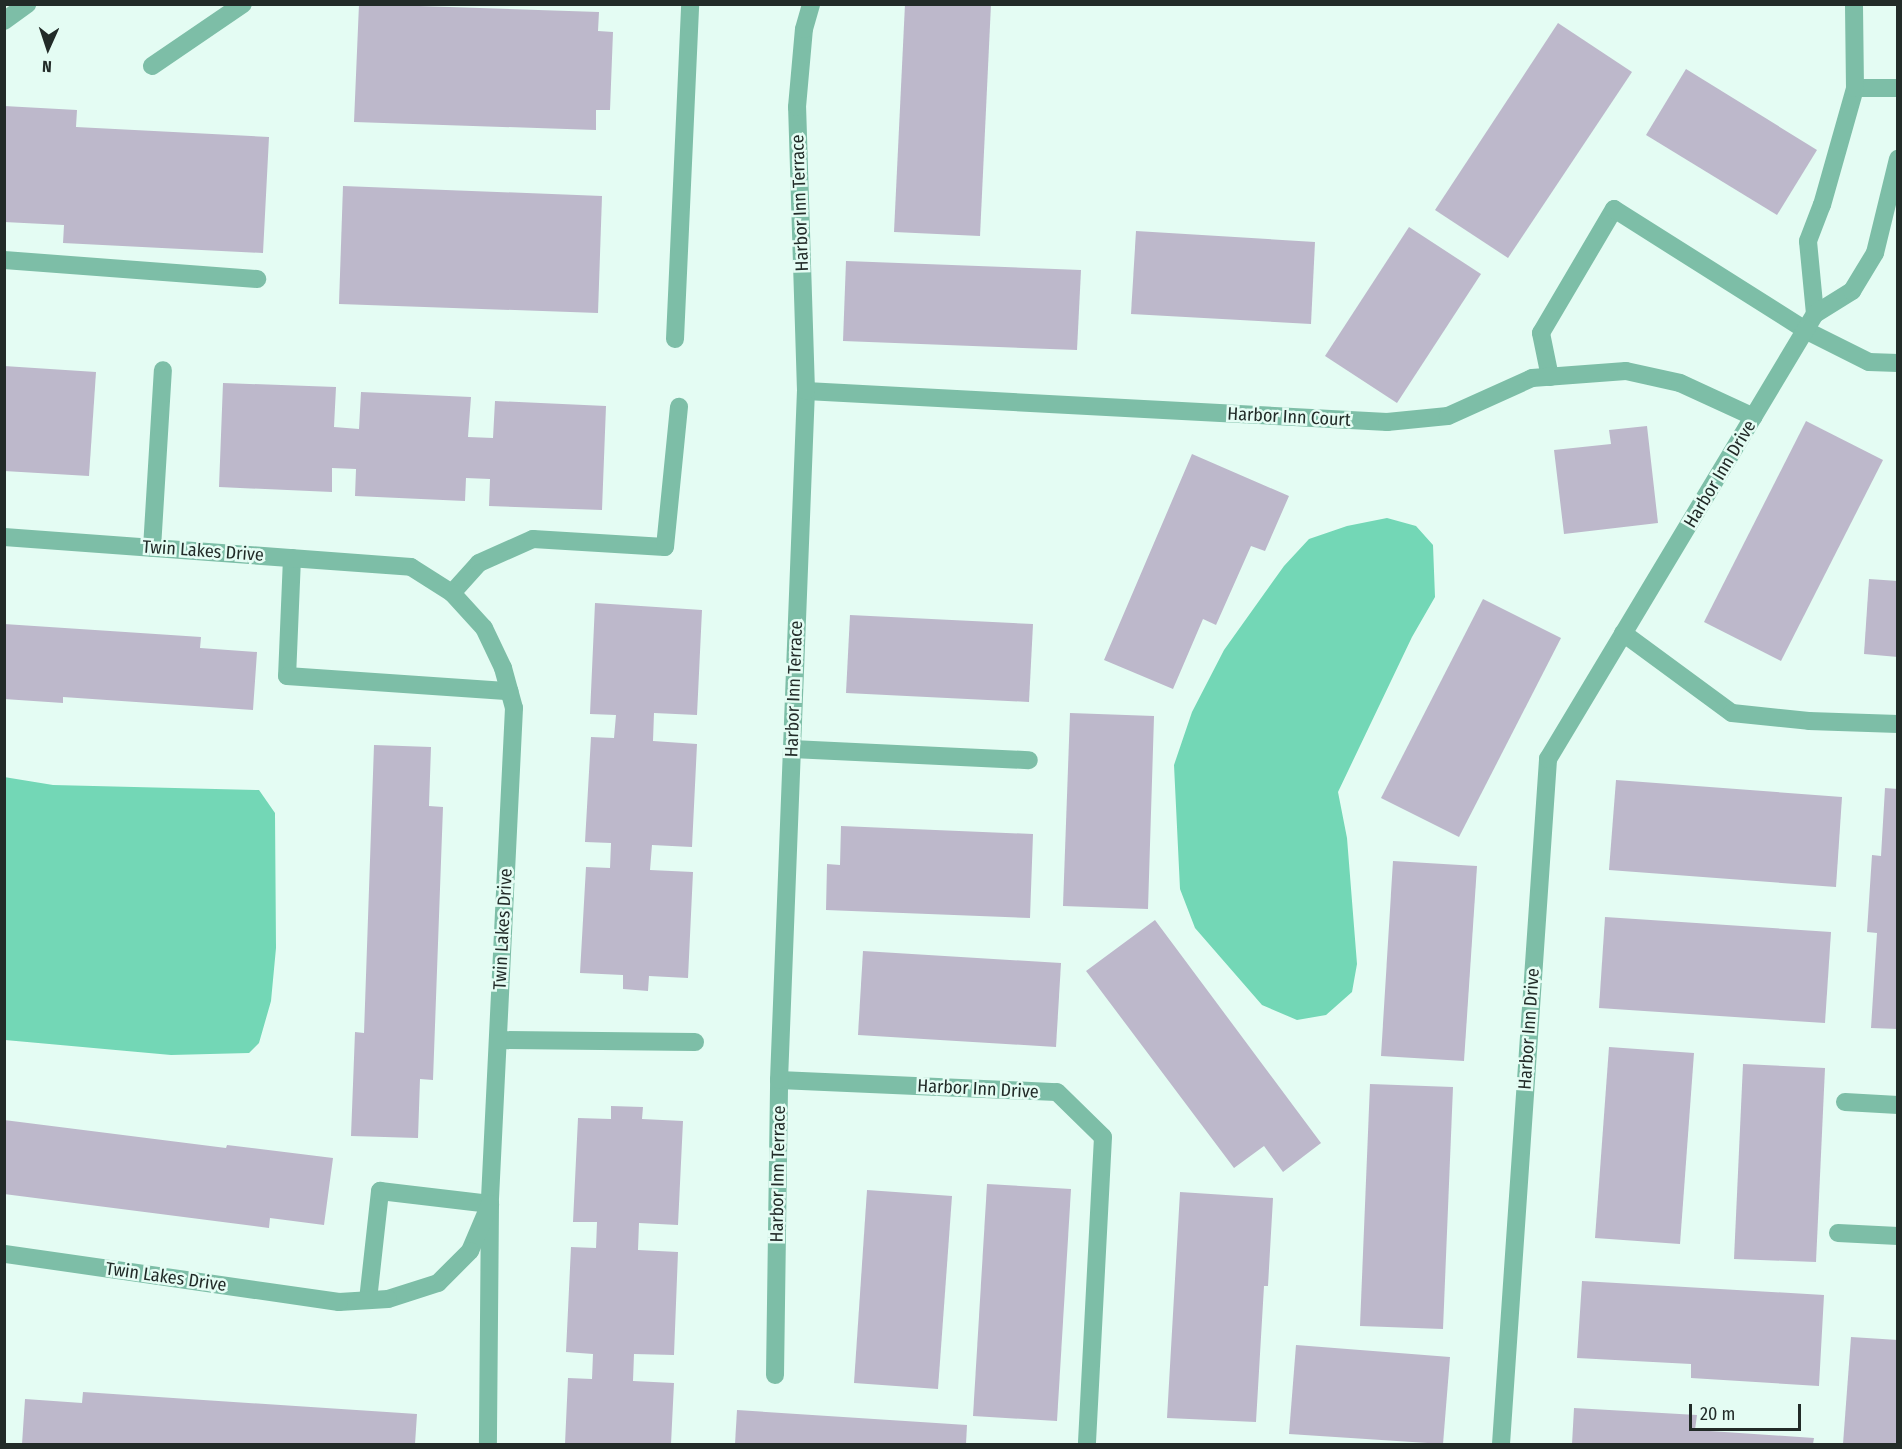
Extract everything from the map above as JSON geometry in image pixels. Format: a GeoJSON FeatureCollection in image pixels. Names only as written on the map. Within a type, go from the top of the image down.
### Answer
{"type":"FeatureCollection","features":[{"type":"Feature","properties":{"kind":"street"},"geometry":{"type":"LineString","coordinates":[[4,21],[27,4]]}},
{"type":"Feature","properties":{"kind":"street"},"geometry":{"type":"LineString","coordinates":[[152,66],[243,4]]}},
{"type":"Feature","properties":{"kind":"street"},"geometry":{"type":"LineString","coordinates":[[675,339],[690,4]]}},
{"type":"Feature","properties":{"kind":"street","name":"Harbor Inn Terrace"},"geometry":{"type":"LineString","coordinates":[[775,1375],[779,1080],[806,391],[797,108],[804,29],[811,4]]}},
{"type":"Feature","properties":{"kind":"street"},"geometry":{"type":"LineString","coordinates":[[1854,4],[1855,88],[1822,205],[1808,241],[1815,314],[1852,291],[1875,253],[1898,159]]}},
{"type":"Feature","properties":{"kind":"street"},"geometry":{"type":"LineString","coordinates":[[1855,88],[1898,88]]}},
{"type":"Feature","properties":{"kind":"street"},"geometry":{"type":"LineString","coordinates":[[1550,377],[1541,333],[1614,209],[1807,331],[1869,362],[1898,363]]}},
{"type":"Feature","properties":{"kind":"street"},"geometry":{"type":"LineString","coordinates":[[4,260],[257,279]]}},
{"type":"Feature","properties":{"kind":"street","name":"Harbor Inn Drive"},"geometry":{"type":"LineString","coordinates":[[1501,1444],[1548,759],[1807,331],[1815,314]]}},
{"type":"Feature","properties":{"kind":"street"},"geometry":{"type":"LineString","coordinates":[[152,548],[163,370]]}},
{"type":"Feature","properties":{"kind":"street","name":"Harbor Inn Court"},"geometry":{"type":"LineString","coordinates":[[806,391],[1387,422],[1448,416],[1532,378],[1626,371],[1680,383],[1754,417]]}},
{"type":"Feature","properties":{"kind":"street"},"geometry":{"type":"LineString","coordinates":[[452,593],[479,563],[533,539],[664,547],[679,407]]}},
{"type":"Feature","properties":{"kind":"street","name":"Twin Lakes Drive"},"geometry":{"type":"LineString","coordinates":[[4,537],[411,567],[452,593],[484,628],[503,668],[514,708],[490,1204],[470,1251],[438,1283],[388,1299],[339,1302],[4,1254]]}},
{"type":"Feature","properties":{"kind":"street"},"geometry":{"type":"LineString","coordinates":[[292,558],[287,676],[509,691]]}},
{"type":"Feature","properties":{"kind":"street"},"geometry":{"type":"LineString","coordinates":[[1623,633],[1732,712],[1809,721],[1898,724]]}},
{"type":"Feature","properties":{"kind":"street"},"geometry":{"type":"LineString","coordinates":[[792,748],[1029,760]]}},
{"type":"Feature","properties":{"kind":"street"},"geometry":{"type":"LineString","coordinates":[[498,1040],[694,1042]]}},
{"type":"Feature","properties":{"kind":"street","name":"Harbor Inn Drive"},"geometry":{"type":"LineString","coordinates":[[779,1080],[1057,1092],[1103,1137],[1087,1444]]}},
{"type":"Feature","properties":{"kind":"street"},"geometry":{"type":"LineString","coordinates":[[1845,1102],[1898,1105]]}},
{"type":"Feature","properties":{"kind":"street"},"geometry":{"type":"LineString","coordinates":[[368,1300],[380,1191],[490,1204],[488,1444]]}},
{"type":"Feature","properties":{"kind":"street"},"geometry":{"type":"LineString","coordinates":[[1838,1233],[1898,1236]]}},
{"type":"Feature","properties":{"kind":"shaded area"},"geometry":{"type":"Polygon","coordinates":[[[1387,518],[1416,526],[1433,545],[1435,597],[1412,637],[1338,792],[1347,838],[1357,964],[1352,992],[1326,1015],[1297,1020],[1262,1005],[1195,928],[1180,889],[1174,765],[1192,712],[1224,650],[1284,566],[1309,539],[1347,526],[1387,518]]]}},
{"type":"Feature","properties":{"kind":"shaded area"},"geometry":{"type":"Polygon","coordinates":[[[4,777],[53,785],[259,790],[275,813],[276,948],[271,1001],[259,1043],[249,1053],[171,1055],[5,1040],[4,777]]]}},
{"type":"Feature","properties":{"kind":"building"},"geometry":{"type":"Polygon","coordinates":[[[359,4],[599,12],[598,31],[613,32],[610,110],[596,110],[596,130],[354,122],[359,4]]]}},
{"type":"Feature","properties":{"kind":"building"},"geometry":{"type":"Polygon","coordinates":[[[905,4],[991,4],[980,236],[894,232],[905,4]]]}},
{"type":"Feature","properties":{"kind":"building"},"geometry":{"type":"Polygon","coordinates":[[[1558,23],[1632,72],[1508,258],[1435,210],[1558,23]]]}},
{"type":"Feature","properties":{"kind":"building"},"geometry":{"type":"Polygon","coordinates":[[[1686,69],[1817,150],[1777,215],[1646,135],[1686,69]]]}},
{"type":"Feature","properties":{"kind":"building"},"geometry":{"type":"Polygon","coordinates":[[[4,106],[77,110],[76,127],[269,137],[263,253],[63,243],[64,225],[4,222],[4,106]]]}},
{"type":"Feature","properties":{"kind":"building"},"geometry":{"type":"Polygon","coordinates":[[[343,186],[602,196],[598,313],[339,304],[343,186]]]}},
{"type":"Feature","properties":{"kind":"building"},"geometry":{"type":"Polygon","coordinates":[[[1409,227],[1481,274],[1397,403],[1325,356],[1409,227]]]}},
{"type":"Feature","properties":{"kind":"building"},"geometry":{"type":"Polygon","coordinates":[[[1136,231],[1315,242],[1311,324],[1131,314],[1136,231]]]}},
{"type":"Feature","properties":{"kind":"building"},"geometry":{"type":"Polygon","coordinates":[[[846,261],[1081,270],[1077,350],[843,341],[846,261]]]}},
{"type":"Feature","properties":{"kind":"building"},"geometry":{"type":"Polygon","coordinates":[[[4,366],[96,372],[89,476],[4,471],[4,366]]]}},
{"type":"Feature","properties":{"kind":"building"},"geometry":{"type":"Polygon","coordinates":[[[223,383],[336,387],[334,427],[359,429],[361,392],[471,397],[468,437],[493,438],[495,401],[606,406],[602,510],[489,506],[490,479],[466,478],[465,501],[355,496],[356,469],[332,468],[332,492],[219,487],[223,383]]]}},
{"type":"Feature","properties":{"kind":"building"},"geometry":{"type":"Polygon","coordinates":[[[1806,421],[1883,460],[1781,661],[1704,622],[1806,421]]]}},
{"type":"Feature","properties":{"kind":"building"},"geometry":{"type":"Polygon","coordinates":[[[1647,426],[1658,523],[1564,534],[1554,450],[1611,444],[1609,430],[1647,426]]]}},
{"type":"Feature","properties":{"kind":"building"},"geometry":{"type":"Polygon","coordinates":[[[1192,454],[1289,496],[1265,551],[1251,546],[1216,625],[1203,619],[1173,689],[1104,660],[1192,454]]]}},
{"type":"Feature","properties":{"kind":"building"},"geometry":{"type":"Polygon","coordinates":[[[1869,579],[1898,581],[1898,657],[1864,654],[1869,579]]]}},
{"type":"Feature","properties":{"kind":"building"},"geometry":{"type":"Polygon","coordinates":[[[1483,599],[1561,638],[1459,837],[1381,798],[1483,599]]]}},
{"type":"Feature","properties":{"kind":"building"},"geometry":{"type":"Polygon","coordinates":[[[595,603],[702,610],[697,715],[654,713],[653,741],[697,744],[692,847],[652,845],[650,870],[693,872],[688,978],[649,976],[648,991],[623,989],[623,975],[580,973],[586,867],[610,868],[611,843],[585,842],[591,737],[614,738],[616,715],[590,714],[595,603]]]}},
{"type":"Feature","properties":{"kind":"building"},"geometry":{"type":"Polygon","coordinates":[[[850,615],[1033,624],[1029,702],[846,693],[850,615]]]}},
{"type":"Feature","properties":{"kind":"building"},"geometry":{"type":"Polygon","coordinates":[[[4,624],[201,637],[200,648],[257,652],[253,710],[63,697],[63,703],[4,699],[4,624]]]}},
{"type":"Feature","properties":{"kind":"building"},"geometry":{"type":"Polygon","coordinates":[[[1070,713],[1154,716],[1148,909],[1063,906],[1070,713]]]}},
{"type":"Feature","properties":{"kind":"building"},"geometry":{"type":"Polygon","coordinates":[[[374,745],[431,747],[429,806],[443,807],[433,1080],[420,1079],[418,1138],[351,1136],[355,1032],[364,1033],[374,745]]]}},
{"type":"Feature","properties":{"kind":"building"},"geometry":{"type":"Polygon","coordinates":[[[1616,780],[1842,797],[1836,887],[1609,870],[1616,780]]]}},
{"type":"Feature","properties":{"kind":"building"},"geometry":{"type":"Polygon","coordinates":[[[1885,788],[1898,789],[1898,1029],[1871,1028],[1877,933],[1867,932],[1872,855],[1881,856],[1885,788]]]}},
{"type":"Feature","properties":{"kind":"building"},"geometry":{"type":"Polygon","coordinates":[[[841,826],[1033,834],[1030,918],[826,910],[827,864],[840,865],[841,826]]]}},
{"type":"Feature","properties":{"kind":"building"},"geometry":{"type":"Polygon","coordinates":[[[1393,861],[1477,866],[1464,1061],[1381,1056],[1393,861]]]}},
{"type":"Feature","properties":{"kind":"building"},"geometry":{"type":"Polygon","coordinates":[[[1605,917],[1831,932],[1825,1023],[1599,1008],[1605,917]]]}},
{"type":"Feature","properties":{"kind":"building"},"geometry":{"type":"Polygon","coordinates":[[[1155,920],[1321,1143],[1283,1172],[1264,1146],[1234,1168],[1086,971],[1155,920]]]}},
{"type":"Feature","properties":{"kind":"building"},"geometry":{"type":"Polygon","coordinates":[[[863,951],[1061,963],[1056,1047],[858,1035],[863,951]]]}},
{"type":"Feature","properties":{"kind":"building"},"geometry":{"type":"Polygon","coordinates":[[[1609,1047],[1694,1053],[1680,1244],[1595,1238],[1609,1047]]]}},
{"type":"Feature","properties":{"kind":"building"},"geometry":{"type":"Polygon","coordinates":[[[1743,1064],[1825,1068],[1816,1262],[1734,1259],[1743,1064]]]}},
{"type":"Feature","properties":{"kind":"building"},"geometry":{"type":"Polygon","coordinates":[[[1370,1084],[1453,1087],[1443,1329],[1360,1326],[1370,1084]]]}},
{"type":"Feature","properties":{"kind":"building"},"geometry":{"type":"Polygon","coordinates":[[[611,1106],[643,1107],[642,1119],[683,1121],[678,1225],[639,1223],[638,1250],[678,1252],[674,1355],[634,1354],[633,1381],[674,1383],[671,1444],[565,1444],[568,1378],[592,1379],[593,1354],[566,1352],[571,1247],[596,1248],[597,1222],[573,1222],[578,1118],[611,1119],[611,1106]]]}},
{"type":"Feature","properties":{"kind":"building"},"geometry":{"type":"Polygon","coordinates":[[[4,1120],[226,1148],[227,1145],[333,1158],[324,1225],[270,1218],[269,1228],[4,1194],[4,1120]]]}},
{"type":"Feature","properties":{"kind":"building"},"geometry":{"type":"Polygon","coordinates":[[[987,1184],[1071,1189],[1057,1421],[973,1416],[987,1184]]]}},
{"type":"Feature","properties":{"kind":"building"},"geometry":{"type":"Polygon","coordinates":[[[867,1190],[952,1196],[938,1389],[854,1383],[867,1190]]]}},
{"type":"Feature","properties":{"kind":"building"},"geometry":{"type":"Polygon","coordinates":[[[1180,1192],[1273,1198],[1268,1286],[1264,1286],[1256,1422],[1167,1418],[1180,1192]]]}},
{"type":"Feature","properties":{"kind":"building"},"geometry":{"type":"Polygon","coordinates":[[[1582,1281],[1824,1295],[1819,1386],[1691,1378],[1691,1364],[1577,1358],[1582,1281]]]}},
{"type":"Feature","properties":{"kind":"building"},"geometry":{"type":"Polygon","coordinates":[[[1851,1337],[1898,1340],[1898,1444],[1843,1444],[1851,1337]]]}},
{"type":"Feature","properties":{"kind":"building"},"geometry":{"type":"Polygon","coordinates":[[[1296,1345],[1450,1357],[1443,1444],[1289,1434],[1296,1345]]]}},
{"type":"Feature","properties":{"kind":"building"},"geometry":{"type":"Polygon","coordinates":[[[83,1392],[417,1414],[415,1444],[22,1444],[25,1399],[82,1403],[83,1392]]]}},
{"type":"Feature","properties":{"kind":"building"},"geometry":{"type":"Polygon","coordinates":[[[1574,1408],[1697,1415],[1695,1430],[1814,1438],[1813,1444],[1572,1444],[1574,1408]]]}},
{"type":"Feature","properties":{"kind":"building"},"geometry":{"type":"Polygon","coordinates":[[[737,1410],[967,1425],[966,1444],[735,1444],[737,1410]]]}}]}
